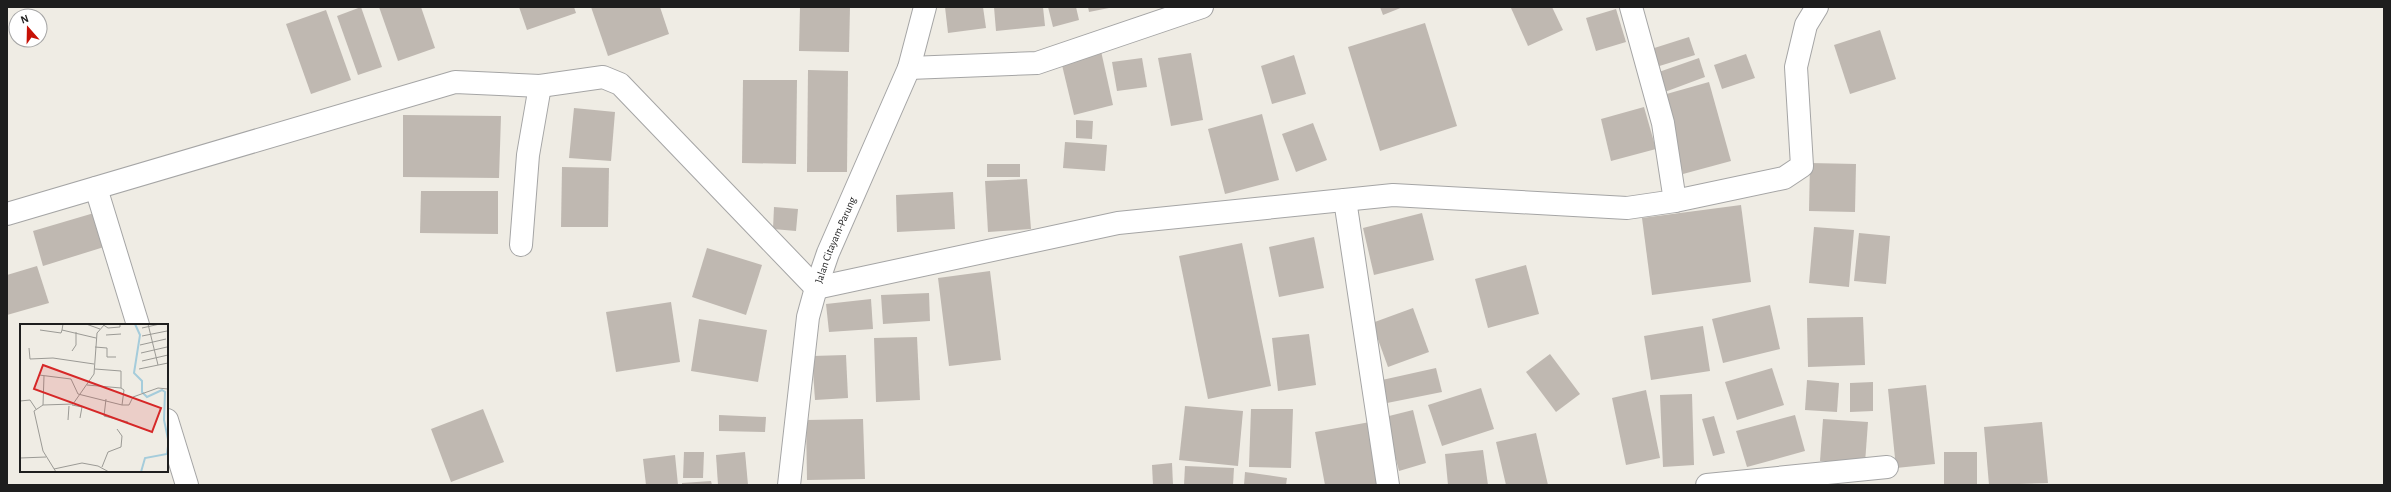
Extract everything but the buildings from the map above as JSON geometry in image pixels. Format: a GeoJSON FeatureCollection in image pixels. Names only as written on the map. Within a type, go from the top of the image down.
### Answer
{"type":"FeatureCollection","features":[{"type":"Feature","properties":{"kind":"street","name":"Jalan Citayam-Parung"},"geometry":{"type":"LineString","coordinates":[[789,485],[808,317],[816,288],[828,254],[909,68],[925,7]]}},
{"type":"Feature","properties":{"kind":"street"},"geometry":{"type":"LineString","coordinates":[[909,68],[1037,63],[1202,7]]}},
{"type":"Feature","properties":{"kind":"street"},"geometry":{"type":"LineString","coordinates":[[1631,7],[1663,123],[1675,201]]}},
{"type":"Feature","properties":{"kind":"street"},"geometry":{"type":"LineString","coordinates":[[7,214],[455,82],[540,86],[603,77],[620,84],[816,288],[1118,223],[1393,195],[1628,208],[1675,201],[1784,178],[1802,166],[1796,67],[1806,25],[1817,7]]}},
{"type":"Feature","properties":{"kind":"street"},"geometry":{"type":"LineString","coordinates":[[521,244],[528,156],[540,86]]}},
{"type":"Feature","properties":{"kind":"street"},"geometry":{"type":"LineString","coordinates":[[96,188],[138,324]]}},
{"type":"Feature","properties":{"kind":"street"},"geometry":{"type":"LineString","coordinates":[[1345,200],[1388,485]]}},
{"type":"Feature","properties":{"kind":"street"},"geometry":{"type":"LineString","coordinates":[[168,423],[187,485]]}},
{"type":"Feature","properties":{"kind":"street"},"geometry":{"type":"LineString","coordinates":[[1708,485],[1887,467]]}}]}
